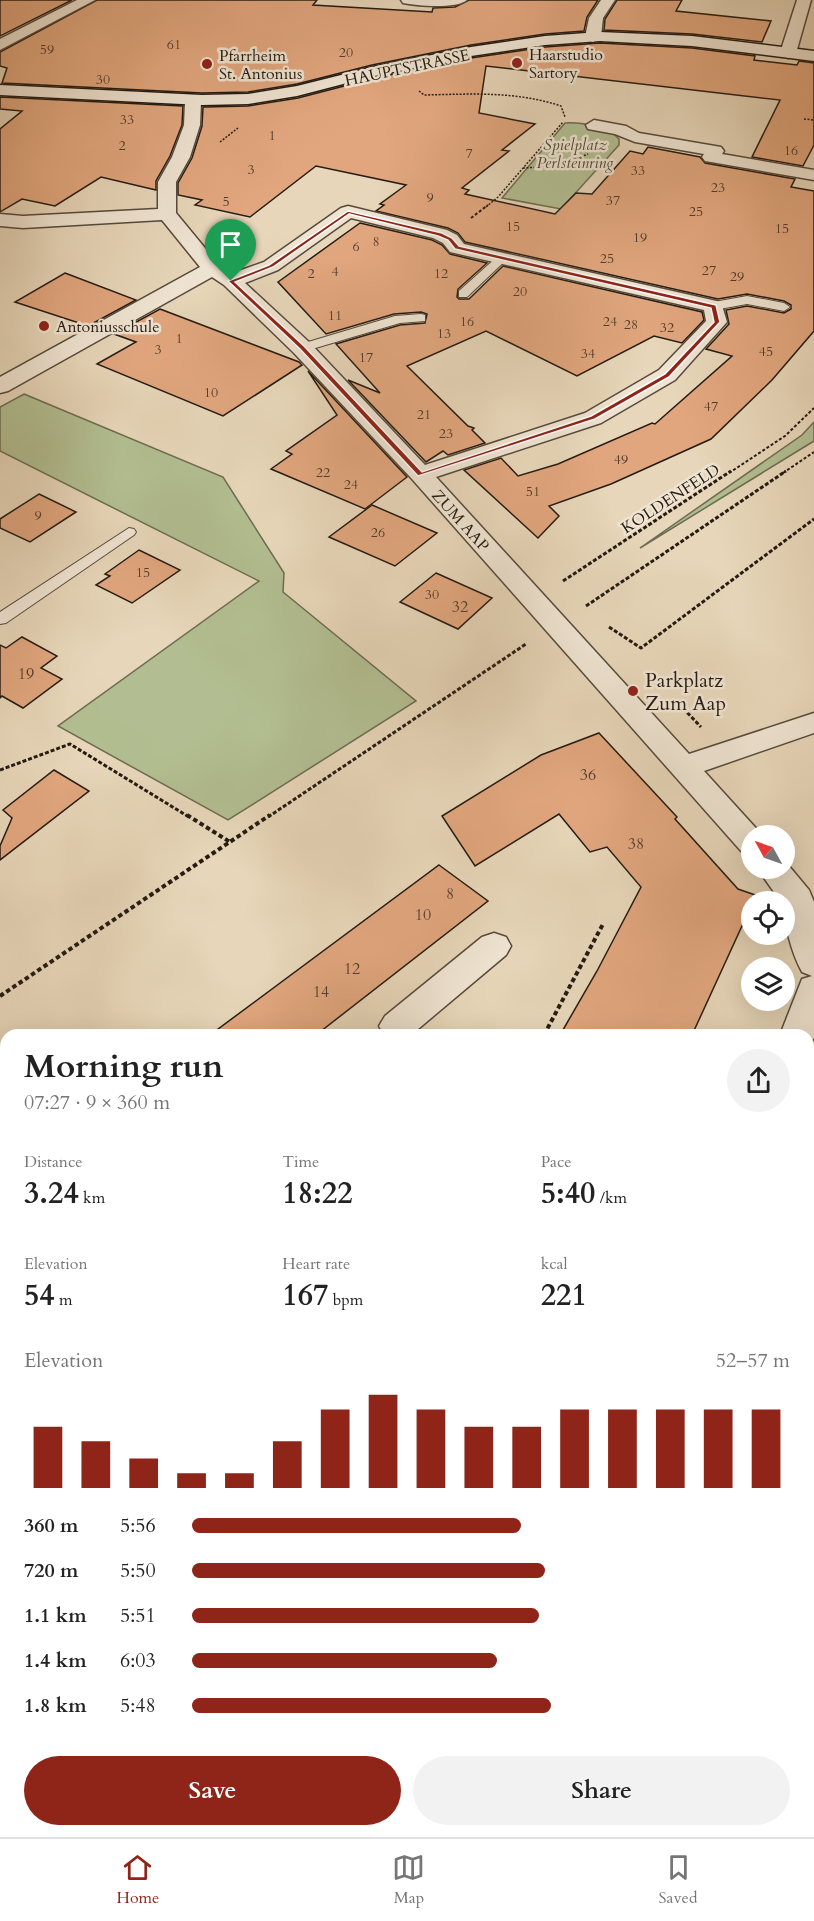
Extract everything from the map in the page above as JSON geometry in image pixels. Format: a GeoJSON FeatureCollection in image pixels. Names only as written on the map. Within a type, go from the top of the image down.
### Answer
{"type":"FeatureCollection","features":[{"type":"Feature","properties":{"kind":"street"},"geometry":{"type":"LineString","coordinates":[[0,45],[88,0]]}},
{"type":"Feature","properties":{"kind":"street"},"geometry":{"type":"LineString","coordinates":[[408,0],[425,2],[460,0]]}},
{"type":"Feature","properties":{"kind":"street"},"geometry":{"type":"LineString","coordinates":[[593,37],[596,18],[608,0]]}},
{"type":"Feature","properties":{"kind":"street"},"geometry":{"type":"LineString","coordinates":[[788,53],[804,0]]}},
{"type":"Feature","properties":{"kind":"street","name":"HAUPTSTRASSE"},"geometry":{"type":"LineString","coordinates":[[0,90],[105,94],[193,102],[273,96],[475,52],[538,41],[593,37],[652,38],[814,56]]}},
{"type":"Feature","properties":{"kind":"street"},"geometry":{"type":"LineString","coordinates":[[0,220],[24,222],[166,214],[167,182],[181,157],[192,125],[193,102]]}},
{"type":"Feature","properties":{"kind":"street"},"geometry":{"type":"LineString","coordinates":[[594,125],[620,130],[629,135],[715,151],[711,157],[814,175]]}},
{"type":"Feature","properties":{"kind":"street"},"geometry":{"type":"LineString","coordinates":[[0,386],[222,275],[271,266],[348,212],[440,234],[450,239],[457,248],[714,306],[717,322],[667,375],[649,386],[593,418],[420,474]]}},
{"type":"Feature","properties":{"kind":"street","name":"ZUM AAP"},"geometry":{"type":"LineString","coordinates":[[166,214],[222,275],[302,348],[420,474],[741,831]]}},
{"type":"Feature","properties":{"kind":"street"},"geometry":{"type":"LineString","coordinates":[[683,767],[814,723]]}},
{"type":"Feature","properties":{"kind":"street"},"geometry":{"type":"LineString","coordinates":[[782,879],[797,898],[814,963]]}},
{"type":"Feature","properties":{"kind":"street"},"geometry":{"type":"LineString","coordinates":[[403,1029],[494,946]]}},
{"type":"Feature","properties":{"kind":"street"},"geometry":{"type":"LineString","coordinates":[[800,1029],[814,989]]}},
{"type":"Feature","properties":{"kind":"lane"},"geometry":{"type":"LineString","coordinates":[[463,294],[502,258]]}},
{"type":"Feature","properties":{"kind":"lane"},"geometry":{"type":"LineString","coordinates":[[714,306],[747,300],[784,307]]}},
{"type":"Feature","properties":{"kind":"lane"},"geometry":{"type":"LineString","coordinates":[[302,348],[399,319],[421,318]]}},
{"type":"Feature","properties":{"kind":"lane"},"geometry":{"type":"LineString","coordinates":[[0,619],[129,532]]}},
{"type":"Feature","properties":{"kind":"path"},"geometry":{"type":"LineString","coordinates":[[417,89],[424,95],[520,96],[543,99],[561,106],[565,119],[498,197],[457,230],[450,239]]}},
{"type":"Feature","properties":{"kind":"path"},"geometry":{"type":"LineString","coordinates":[[804,118],[814,120]]}},
{"type":"Feature","properties":{"kind":"path"},"geometry":{"type":"LineString","coordinates":[[220,143],[241,126]]}},
{"type":"Feature","properties":{"kind":"path"},"geometry":{"type":"LineString","coordinates":[[523,168],[551,168],[566,165],[608,142],[629,135]]}},
{"type":"Feature","properties":{"kind":"path","name":"KOLDENFELD"},"geometry":{"type":"LineString","coordinates":[[531,598],[564,581],[718,481],[785,436],[814,408]]}},
{"type":"Feature","properties":{"kind":"path"},"geometry":{"type":"LineString","coordinates":[[0,996],[814,452]]}},
{"type":"Feature","properties":{"kind":"path"},"geometry":{"type":"LineString","coordinates":[[580,609],[641,648],[814,519]]}},
{"type":"Feature","properties":{"kind":"path"},"geometry":{"type":"LineString","coordinates":[[0,770],[70,744],[230,842]]}},
{"type":"Feature","properties":{"kind":"path"},"geometry":{"type":"LineString","coordinates":[[547,1029],[603,924]]}},
{"type":"Feature","properties":{"kind":"green space","name":"Spielplatz Perlsteinring"},"geometry":{"type":"Polygon","coordinates":[[[565,123],[579,123],[601,128],[619,139],[619,145],[561,209],[502,198],[565,123]]]}},
{"type":"Feature","properties":{"kind":"green space"},"geometry":{"type":"Polygon","coordinates":[[[24,394],[223,477],[284,573],[283,592],[416,701],[228,820],[58,726],[259,581],[0,451],[0,407],[24,394]]]}},
{"type":"Feature","properties":{"kind":"green space"},"geometry":{"type":"Polygon","coordinates":[[[814,422],[814,441],[640,548],[802,435],[814,422]]]}},
{"type":"Feature","properties":{"kind":"building"},"geometry":{"type":"Polygon","coordinates":[[[0,0],[72,0],[0,36],[0,0]]]}},
{"type":"Feature","properties":{"kind":"building"},"geometry":{"type":"Polygon","coordinates":[[[97,0],[317,0],[313,5],[432,12],[433,8],[455,7],[469,0],[598,0],[587,17],[584,31],[545,34],[471,45],[372,65],[297,84],[248,92],[202,93],[2,83],[7,68],[0,66],[0,52],[97,0]]]}},
{"type":"Feature","properties":{"kind":"building"},"geometry":{"type":"Polygon","coordinates":[[[617,0],[682,0],[676,11],[771,21],[762,42],[692,34],[604,30],[605,19],[617,0]]]}},
{"type":"Feature","properties":{"kind":"building"},"geometry":{"type":"Polygon","coordinates":[[[600,43],[692,48],[755,56],[754,60],[797,65],[799,61],[814,63],[814,145],[803,166],[752,157],[780,100],[486,66],[479,113],[535,124],[502,150],[509,151],[462,188],[469,190],[465,194],[555,214],[576,193],[592,194],[630,151],[643,154],[648,147],[700,157],[705,163],[795,179],[791,187],[814,191],[814,331],[772,380],[711,439],[611,484],[549,506],[559,516],[538,538],[464,470],[501,458],[518,476],[558,464],[652,423],[655,424],[732,356],[706,349],[729,324],[726,310],[747,306],[784,313],[791,309],[791,305],[784,301],[747,294],[718,299],[465,242],[458,233],[448,228],[376,211],[384,205],[380,204],[406,185],[316,166],[250,217],[195,205],[202,200],[178,195],[178,183],[192,158],[202,126],[203,107],[248,106],[298,98],[375,78],[471,58],[545,47],[600,43]]]}},
{"type":"Feature","properties":{"kind":"building"},"geometry":{"type":"Polygon","coordinates":[[[0,97],[183,106],[182,125],[170,156],[156,181],[156,190],[101,177],[55,206],[22,199],[0,212],[0,129],[22,111],[0,109],[0,97]]]}},
{"type":"Feature","properties":{"kind":"building"},"geometry":{"type":"Polygon","coordinates":[[[360,223],[432,240],[442,245],[450,254],[487,263],[458,289],[459,299],[469,299],[503,266],[702,312],[704,320],[682,343],[654,336],[577,376],[486,331],[407,366],[468,426],[474,428],[472,430],[485,443],[448,455],[443,451],[426,462],[348,380],[380,393],[336,344],[400,325],[425,323],[427,314],[421,312],[394,314],[326,334],[278,282],[360,223]]]}},
{"type":"Feature","properties":{"kind":"building"},"geometry":{"type":"Polygon","coordinates":[[[65,273],[136,300],[88,326],[15,302],[65,273]]]}},
{"type":"Feature","properties":{"kind":"building"},"geometry":{"type":"Polygon","coordinates":[[[160,309],[302,365],[223,416],[97,364],[136,342],[114,334],[160,309]]]}},
{"type":"Feature","properties":{"kind":"building"},"geometry":{"type":"Polygon","coordinates":[[[308,371],[407,477],[365,509],[271,469],[292,454],[286,451],[337,415],[308,371]]]}},
{"type":"Feature","properties":{"kind":"building"},"geometry":{"type":"Polygon","coordinates":[[[39,494],[76,512],[30,542],[0,528],[0,519],[39,494]]]}},
{"type":"Feature","properties":{"kind":"building"},"geometry":{"type":"Polygon","coordinates":[[[372,505],[437,533],[395,566],[329,537],[372,505]]]}},
{"type":"Feature","properties":{"kind":"building"},"geometry":{"type":"Polygon","coordinates":[[[139,550],[180,570],[132,603],[96,585],[110,576],[105,574],[139,550]]]}},
{"type":"Feature","properties":{"kind":"building"},"geometry":{"type":"Polygon","coordinates":[[[436,573],[492,598],[458,629],[400,602],[436,573]]]}},
{"type":"Feature","properties":{"kind":"building"},"geometry":{"type":"Polygon","coordinates":[[[22,637],[57,656],[41,668],[62,679],[23,708],[2,696],[0,698],[0,645],[6,648],[22,637]]]}},
{"type":"Feature","properties":{"kind":"building"},"geometry":{"type":"Polygon","coordinates":[[[599,733],[677,817],[675,819],[738,889],[744,891],[741,891],[741,928],[695,1029],[563,1029],[641,887],[607,847],[590,852],[559,814],[475,866],[442,816],[541,755],[599,733]]]}},
{"type":"Feature","properties":{"kind":"building"},"geometry":{"type":"Polygon","coordinates":[[[54,770],[89,791],[0,860],[0,846],[12,818],[3,810],[54,770]]]}},
{"type":"Feature","properties":{"kind":"building"},"geometry":{"type":"Polygon","coordinates":[[[439,865],[488,901],[324,1029],[218,1029],[439,865]]]}},
{"type":"Feature","properties":{"kind":"place","name":"Haarstudio Sartory"},"geometry":{"type":"Point","coordinates":[517,63]}},
{"type":"Feature","properties":{"kind":"place","name":"Pfarrheim St. Antonius"},"geometry":{"type":"Point","coordinates":[207,64]}},
{"type":"Feature","properties":{"kind":"place","name":"Antoniusschule"},"geometry":{"type":"Point","coordinates":[44,326]}},
{"type":"Feature","properties":{"kind":"place","name":"Parkplatz Zum Aap"},"geometry":{"type":"Point","coordinates":[633,691]}},
{"type":"Feature","properties":{"kind":"route"},"geometry":{"type":"LineString","coordinates":[[348,212],[440,234],[450,239],[457,248],[714,306],[717,322],[667,375],[593,418],[420,474],[302,348],[231,281],[271,266],[348,212]]}}]}
